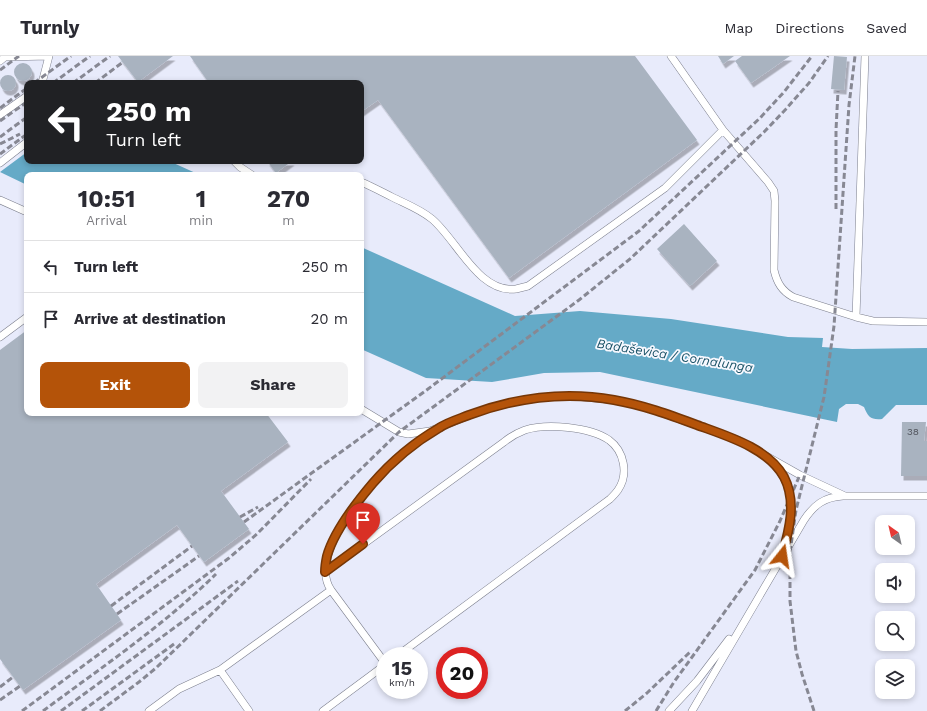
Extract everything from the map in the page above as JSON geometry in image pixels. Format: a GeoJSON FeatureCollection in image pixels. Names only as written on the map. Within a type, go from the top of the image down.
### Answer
{"type":"FeatureCollection","features":[{"type":"Feature","properties":{"kind":"lane"},"geometry":{"type":"LineString","coordinates":[[0,61],[5,57],[49,56],[43,80]]}},
{"type":"Feature","properties":{"kind":"lane"},"geometry":{"type":"LineString","coordinates":[[671,56],[723,130],[774,191],[776,201],[774,270],[779,286],[792,297],[856,317],[873,321],[927,322]]}},
{"type":"Feature","properties":{"kind":"lane"},"geometry":{"type":"LineString","coordinates":[[856,317],[863,70],[865,56]]}},
{"type":"Feature","properties":{"kind":"lane"},"geometry":{"type":"LineString","coordinates":[[0,116],[24,98]]}},
{"type":"Feature","properties":{"kind":"lane"},"geometry":{"type":"LineString","coordinates":[[364,183],[422,212],[446,232],[474,270],[482,278],[491,284],[506,289],[516,289],[528,286],[539,279],[665,188],[723,130]]}},
{"type":"Feature","properties":{"kind":"lane"},"geometry":{"type":"LineString","coordinates":[[0,163],[24,144]]}},
{"type":"Feature","properties":{"kind":"lane"},"geometry":{"type":"LineString","coordinates":[[237,164],[248,172]]}},
{"type":"Feature","properties":{"kind":"lane"},"geometry":{"type":"LineString","coordinates":[[0,200],[24,211]]}},
{"type":"Feature","properties":{"kind":"lane"},"geometry":{"type":"LineString","coordinates":[[0,337],[24,319]]}},
{"type":"Feature","properties":{"kind":"lane"},"geometry":{"type":"LineString","coordinates":[[364,411],[399,432],[408,434],[420,433],[441,427],[483,410],[518,401],[548,397],[582,397],[614,400],[645,407],[738,440],[800,475],[845,496]]}},
{"type":"Feature","properties":{"kind":"lane"},"geometry":{"type":"LineString","coordinates":[[325,572],[504,442],[526,430],[558,426],[573,428],[599,435],[609,440],[617,448],[622,458],[624,468],[623,479],[619,489],[610,499],[409,647]]}},
{"type":"Feature","properties":{"kind":"lane"},"geometry":{"type":"LineString","coordinates":[[376,652],[331,590],[326,580],[325,572],[327,556],[347,517],[361,497],[394,462],[420,440],[441,427]]}},
{"type":"Feature","properties":{"kind":"lane"},"geometry":{"type":"LineString","coordinates":[[758,451],[775,465],[783,476],[788,487],[791,502],[791,516],[787,540],[782,556]]}},
{"type":"Feature","properties":{"kind":"lane"},"geometry":{"type":"LineString","coordinates":[[692,711],[744,620],[811,510],[826,499],[834,497],[927,496]]}},
{"type":"Feature","properties":{"kind":"lane"},"geometry":{"type":"LineString","coordinates":[[149,711],[180,689],[220,670],[331,590]]}},
{"type":"Feature","properties":{"kind":"lane"},"geometry":{"type":"LineString","coordinates":[[669,711],[697,681],[744,620]]}},
{"type":"Feature","properties":{"kind":"lane"},"geometry":{"type":"LineString","coordinates":[[220,670],[249,711]]}},
{"type":"Feature","properties":{"kind":"lane"},"geometry":{"type":"LineString","coordinates":[[323,711],[376,671]]}},
{"type":"Feature","properties":{"kind":"water"},"geometry":{"type":"Polygon","coordinates":[[[24,154],[24,164],[176,164],[193,172],[24,172],[24,184],[0,172],[24,154]]]}},
{"type":"Feature","properties":{"kind":"water","name":"Badaševica / Cornalunga"},"geometry":{"type":"Polygon","coordinates":[[[364,248],[515,316],[580,311],[671,319],[788,337],[823,338],[822,347],[852,349],[927,348],[927,405],[896,405],[882,419],[878,419],[870,417],[864,407],[858,404],[846,404],[839,409],[837,422],[600,372],[544,373],[492,382],[426,378],[364,350],[364,248]]]}},
{"type":"Feature","properties":{"kind":"building"},"geometry":{"type":"Polygon","coordinates":[[[118,56],[173,56],[141,80],[136,80],[118,56]]]}},
{"type":"Feature","properties":{"kind":"building"},"geometry":{"type":"Polygon","coordinates":[[[190,56],[635,56],[697,140],[509,278],[378,100],[364,110],[364,80],[207,80],[190,56]]]}},
{"type":"Feature","properties":{"kind":"building"},"geometry":{"type":"Polygon","coordinates":[[[718,56],[734,56],[723,64],[718,56]]]}},
{"type":"Feature","properties":{"kind":"building"},"geometry":{"type":"Polygon","coordinates":[[[742,56],[790,56],[751,83],[735,61],[742,56]]]}},
{"type":"Feature","properties":{"kind":"building"},"geometry":{"type":"Polygon","coordinates":[[[834,56],[847,57],[844,90],[831,89],[834,56]]]}},
{"type":"Feature","properties":{"kind":"building"},"geometry":{"type":"Polygon","coordinates":[[[23,63],[31,69],[32,72],[29,78],[23,81],[17,78],[14,72],[17,66],[23,63]]]}},
{"type":"Feature","properties":{"kind":"building"},"geometry":{"type":"Polygon","coordinates":[[[5,75],[11,75],[16,80],[14,89],[11,91],[5,91],[0,86],[0,80],[5,75]]]}},
{"type":"Feature","properties":{"kind":"building"},"geometry":{"type":"Polygon","coordinates":[[[269,164],[288,164],[277,172],[275,172],[269,164]]]}},
{"type":"Feature","properties":{"kind":"building"},"geometry":{"type":"Polygon","coordinates":[[[684,224],[717,261],[690,286],[657,249],[684,224]]]}},
{"type":"Feature","properties":{"kind":"building"},"geometry":{"type":"Polygon","coordinates":[[[24,332],[24,416],[268,416],[288,442],[221,491],[249,529],[204,562],[177,525],[96,584],[121,620],[23,690],[0,659],[0,350],[24,332]]]}},
{"type":"Feature","properties":{"kind":"building"},"geometry":{"type":"Polygon","coordinates":[[[902,422],[926,422],[924,441],[927,441],[927,476],[901,476],[902,422]]]}},
{"type":"Feature","properties":{"kind":"railway"},"geometry":{"type":"LineString","coordinates":[[0,70],[19,56]]}},
{"type":"Feature","properties":{"kind":"railway"},"geometry":{"type":"LineString","coordinates":[[38,80],[71,56]]}},
{"type":"Feature","properties":{"kind":"railway"},"geometry":{"type":"LineString","coordinates":[[57,80],[90,56]]}},
{"type":"Feature","properties":{"kind":"railway"},"geometry":{"type":"LineString","coordinates":[[77,80],[110,56]]}},
{"type":"Feature","properties":{"kind":"railway"},"geometry":{"type":"LineString","coordinates":[[244,522],[428,389],[639,231],[760,118],[784,92],[812,56]]}},
{"type":"Feature","properties":{"kind":"railway"},"geometry":{"type":"LineString","coordinates":[[100,711],[156,668],[399,432],[579,300],[630,259],[764,132],[809,83],[828,56]]}},
{"type":"Feature","properties":{"kind":"railway"},"geometry":{"type":"LineString","coordinates":[[814,711],[796,651],[790,601],[790,552],[796,510],[824,397],[834,326],[849,105],[855,56]]}},
{"type":"Feature","properties":{"kind":"railway"},"geometry":{"type":"LineString","coordinates":[[99,80],[123,62]]}},
{"type":"Feature","properties":{"kind":"railway"},"geometry":{"type":"LineString","coordinates":[[0,108],[24,90]]}},
{"type":"Feature","properties":{"kind":"railway"},"geometry":{"type":"LineString","coordinates":[[836,209],[836,130],[838,91]]}},
{"type":"Feature","properties":{"kind":"railway"},"geometry":{"type":"LineString","coordinates":[[0,121],[24,104]]}},
{"type":"Feature","properties":{"kind":"railway"},"geometry":{"type":"LineString","coordinates":[[0,137],[24,119]]}},
{"type":"Feature","properties":{"kind":"railway"},"geometry":{"type":"LineString","coordinates":[[0,144],[20,134]]}},
{"type":"Feature","properties":{"kind":"railway"},"geometry":{"type":"LineString","coordinates":[[0,154],[24,136]]}},
{"type":"Feature","properties":{"kind":"railway"},"geometry":{"type":"LineString","coordinates":[[656,711],[674,682],[755,570],[780,521],[799,477]]}},
{"type":"Feature","properties":{"kind":"railway"},"geometry":{"type":"LineString","coordinates":[[22,711],[229,558],[257,534],[311,479]]}},
{"type":"Feature","properties":{"kind":"railway"},"geometry":{"type":"LineString","coordinates":[[240,517],[258,507]]}},
{"type":"Feature","properties":{"kind":"railway"},"geometry":{"type":"LineString","coordinates":[[111,606],[192,546]]}},
{"type":"Feature","properties":{"kind":"railway"},"geometry":{"type":"LineString","coordinates":[[117,614],[199,556]]}},
{"type":"Feature","properties":{"kind":"railway"},"geometry":{"type":"LineString","coordinates":[[43,711],[154,629],[216,574]]}},
{"type":"Feature","properties":{"kind":"railway"},"geometry":{"type":"LineString","coordinates":[[61,711],[238,581]]}},
{"type":"Feature","properties":{"kind":"railway"},"geometry":{"type":"LineString","coordinates":[[82,711],[174,644]]}},
{"type":"Feature","properties":{"kind":"railway"},"geometry":{"type":"LineString","coordinates":[[625,711],[647,693],[690,652]]}},
{"type":"Feature","properties":{"kind":"railway"},"geometry":{"type":"LineString","coordinates":[[0,687],[13,677]]}},
{"type":"Feature","properties":{"kind":"railway"},"geometry":{"type":"LineString","coordinates":[[0,700],[20,686]]}},
{"type":"Feature","properties":{"kind":"route"},"geometry":{"type":"LineString","coordinates":[[363,544],[325,572],[327,556],[334,541],[347,517],[361,497],[401,455],[420,440],[441,427],[460,418],[494,407],[518,401],[548,397],[582,397],[614,400],[645,407],[738,440],[758,451],[775,465],[783,476],[788,487],[791,502],[791,516],[790,527],[782,556]]}}]}
